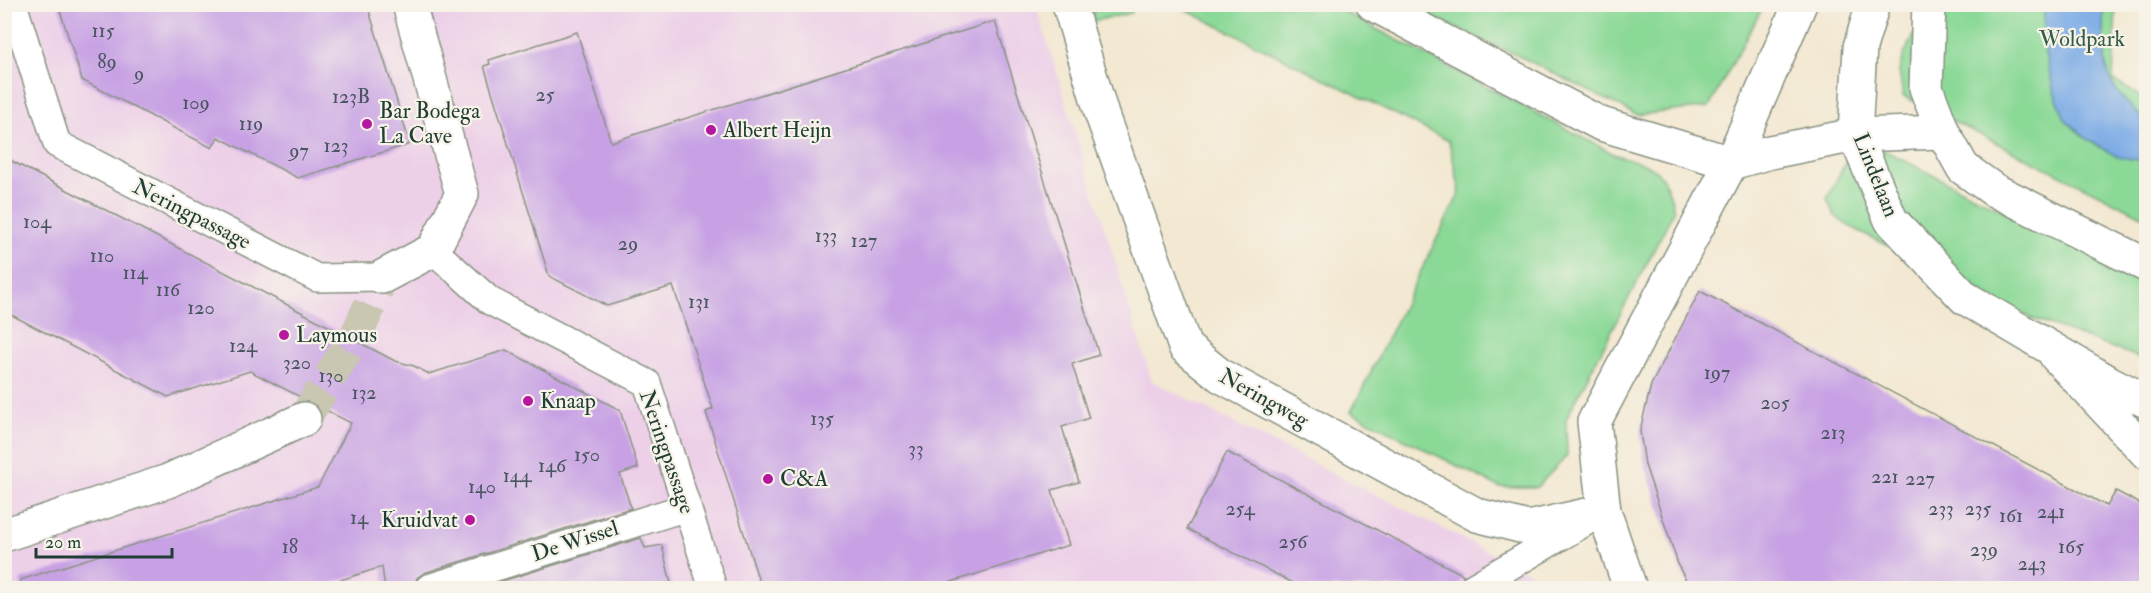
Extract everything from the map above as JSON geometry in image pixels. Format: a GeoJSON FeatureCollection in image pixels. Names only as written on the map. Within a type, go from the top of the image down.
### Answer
{"type":"FeatureCollection","features":[{"type":"Feature","properties":{"kind":"street","name":"Neringpassage"},"geometry":{"type":"LineString","coordinates":[[13,4],[13,40],[57,144],[317,278],[382,278],[433,250],[490,301],[647,383],[713,588]]}},
{"type":"Feature","properties":{"kind":"street"},"geometry":{"type":"LineString","coordinates":[[409,4],[462,194],[433,250]]}},
{"type":"Feature","properties":{"kind":"street","name":"Neringweg"},"geometry":{"type":"LineString","coordinates":[[1069,4],[1102,115],[1185,347],[1221,376],[1476,514],[1528,528],[1604,511]]}},
{"type":"Feature","properties":{"kind":"street"},"geometry":{"type":"LineString","coordinates":[[1373,4],[1601,124],[1731,163],[1770,152],[1855,135],[1943,132]]}},
{"type":"Feature","properties":{"kind":"street"},"geometry":{"type":"LineString","coordinates":[[1630,588],[1604,511],[1594,422],[1731,163],[1800,4]]}},
{"type":"Feature","properties":{"kind":"street","name":"Lindelaan"},"geometry":{"type":"LineString","coordinates":[[1873,4],[1860,47],[1855,135],[1891,220],[1965,298],[2146,401]]}},
{"type":"Feature","properties":{"kind":"street"},"geometry":{"type":"LineString","coordinates":[[1929,4],[1926,88],[1943,132],[1963,168],[1994,190],[2146,265]]}},
{"type":"Feature","properties":{"kind":"street"},"geometry":{"type":"LineString","coordinates":[[2047,346],[2146,453]]}},
{"type":"Feature","properties":{"kind":"street"},"geometry":{"type":"LineString","coordinates":[[4,535],[168,481],[304,419]]}},
{"type":"Feature","properties":{"kind":"street","name":"De Wissel"},"geometry":{"type":"LineString","coordinates":[[429,588],[687,507]]}},
{"type":"Feature","properties":{"kind":"street"},"geometry":{"type":"LineString","coordinates":[[1472,588],[1604,511]]}},
{"type":"Feature","properties":{"kind":"shaded area"},"geometry":{"type":"Polygon","coordinates":[[[463,4],[468,7],[480,4],[1036,5],[1152,381],[1560,588],[5,588],[4,5],[463,4]]]}},
{"type":"Feature","properties":{"kind":"green space"},"geometry":{"type":"Polygon","coordinates":[[[1093,4],[1135,5],[1131,13],[1093,21],[1093,4]]]}},
{"type":"Feature","properties":{"kind":"green space"},"geometry":{"type":"Polygon","coordinates":[[[1176,5],[1331,5],[1614,154],[1648,166],[1662,177],[1674,211],[1566,419],[1567,456],[1537,487],[1499,487],[1351,412],[1460,192],[1449,141],[1176,5]]]}},
{"type":"Feature","properties":{"kind":"green space"},"geometry":{"type":"Polygon","coordinates":[[[1405,5],[1764,5],[1709,107],[1637,115],[1523,58],[1405,5]]]}},
{"type":"Feature","properties":{"kind":"green space"},"geometry":{"type":"Polygon","coordinates":[[[1930,5],[2116,5],[2113,80],[2146,100],[2146,158],[2066,120],[2084,137],[2111,153],[2146,161],[2146,218],[1903,96],[1899,71],[1904,54],[1930,5]]]}},
{"type":"Feature","properties":{"kind":"green space"},"geometry":{"type":"Polygon","coordinates":[[[1858,137],[2146,283],[2146,360],[2033,319],[1847,225],[1835,216],[1827,199],[1858,137]]]}},
{"type":"Feature","properties":{"kind":"water","name":"Woldpark"},"geometry":{"type":"Polygon","coordinates":[[[2044,5],[2104,5],[2103,36],[2107,68],[2117,92],[2146,121],[2146,161],[2118,157],[2090,141],[2065,119],[2054,91],[2045,54],[2044,5]]]}},
{"type":"Feature","properties":{"kind":"building"},"geometry":{"type":"Polygon","coordinates":[[[58,4],[367,4],[410,144],[298,178],[218,137],[212,148],[82,80],[58,4]]]}},
{"type":"Feature","properties":{"kind":"building"},"geometry":{"type":"Polygon","coordinates":[[[995,21],[1099,355],[1072,364],[1089,418],[1062,427],[1079,482],[1052,490],[1069,545],[932,588],[761,588],[706,412],[713,409],[673,286],[607,306],[549,276],[484,66],[490,64],[489,60],[577,32],[611,142],[995,21]]]}},
{"type":"Feature","properties":{"kind":"building"},"geometry":{"type":"Polygon","coordinates":[[[4,157],[395,361],[414,366],[429,374],[506,350],[620,410],[638,468],[620,474],[631,508],[424,573],[417,578],[414,588],[385,588],[382,567],[315,588],[22,588],[20,580],[318,487],[351,423],[250,371],[168,397],[4,311],[4,157]]]}},
{"type":"Feature","properties":{"kind":"building"},"geometry":{"type":"Polygon","coordinates":[[[1700,291],[2107,506],[2116,491],[2146,507],[2146,588],[1690,588],[1679,567],[1645,465],[1640,431],[1651,385],[1700,291]]]}},
{"type":"Feature","properties":{"kind":"building"},"geometry":{"type":"Polygon","coordinates":[[[1227,452],[1464,575],[1456,588],[1303,588],[1187,529],[1227,452]]]}},
{"type":"Feature","properties":{"kind":"building"},"geometry":{"type":"Polygon","coordinates":[[[641,538],[645,548],[662,545],[672,588],[480,588],[641,538]]]}},
{"type":"Feature","properties":{"kind":"tunnel"},"geometry":{"type":"LineString","coordinates":[[304,419],[359,330],[382,277]]}},
{"type":"Feature","properties":{"kind":"place","name":"Bar Bodega La Cave"},"geometry":{"type":"Point","coordinates":[367,124]}},
{"type":"Feature","properties":{"kind":"place","name":"Albert Heijn"},"geometry":{"type":"Point","coordinates":[711,130]}},
{"type":"Feature","properties":{"kind":"place","name":"Laymous"},"geometry":{"type":"Point","coordinates":[284,335]}},
{"type":"Feature","properties":{"kind":"place","name":"Knaap"},"geometry":{"type":"Point","coordinates":[528,401]}},
{"type":"Feature","properties":{"kind":"place","name":"C&A"},"geometry":{"type":"Point","coordinates":[768,479]}},
{"type":"Feature","properties":{"kind":"place","name":"Kruidvat"},"geometry":{"type":"Point","coordinates":[470,520]}}]}
